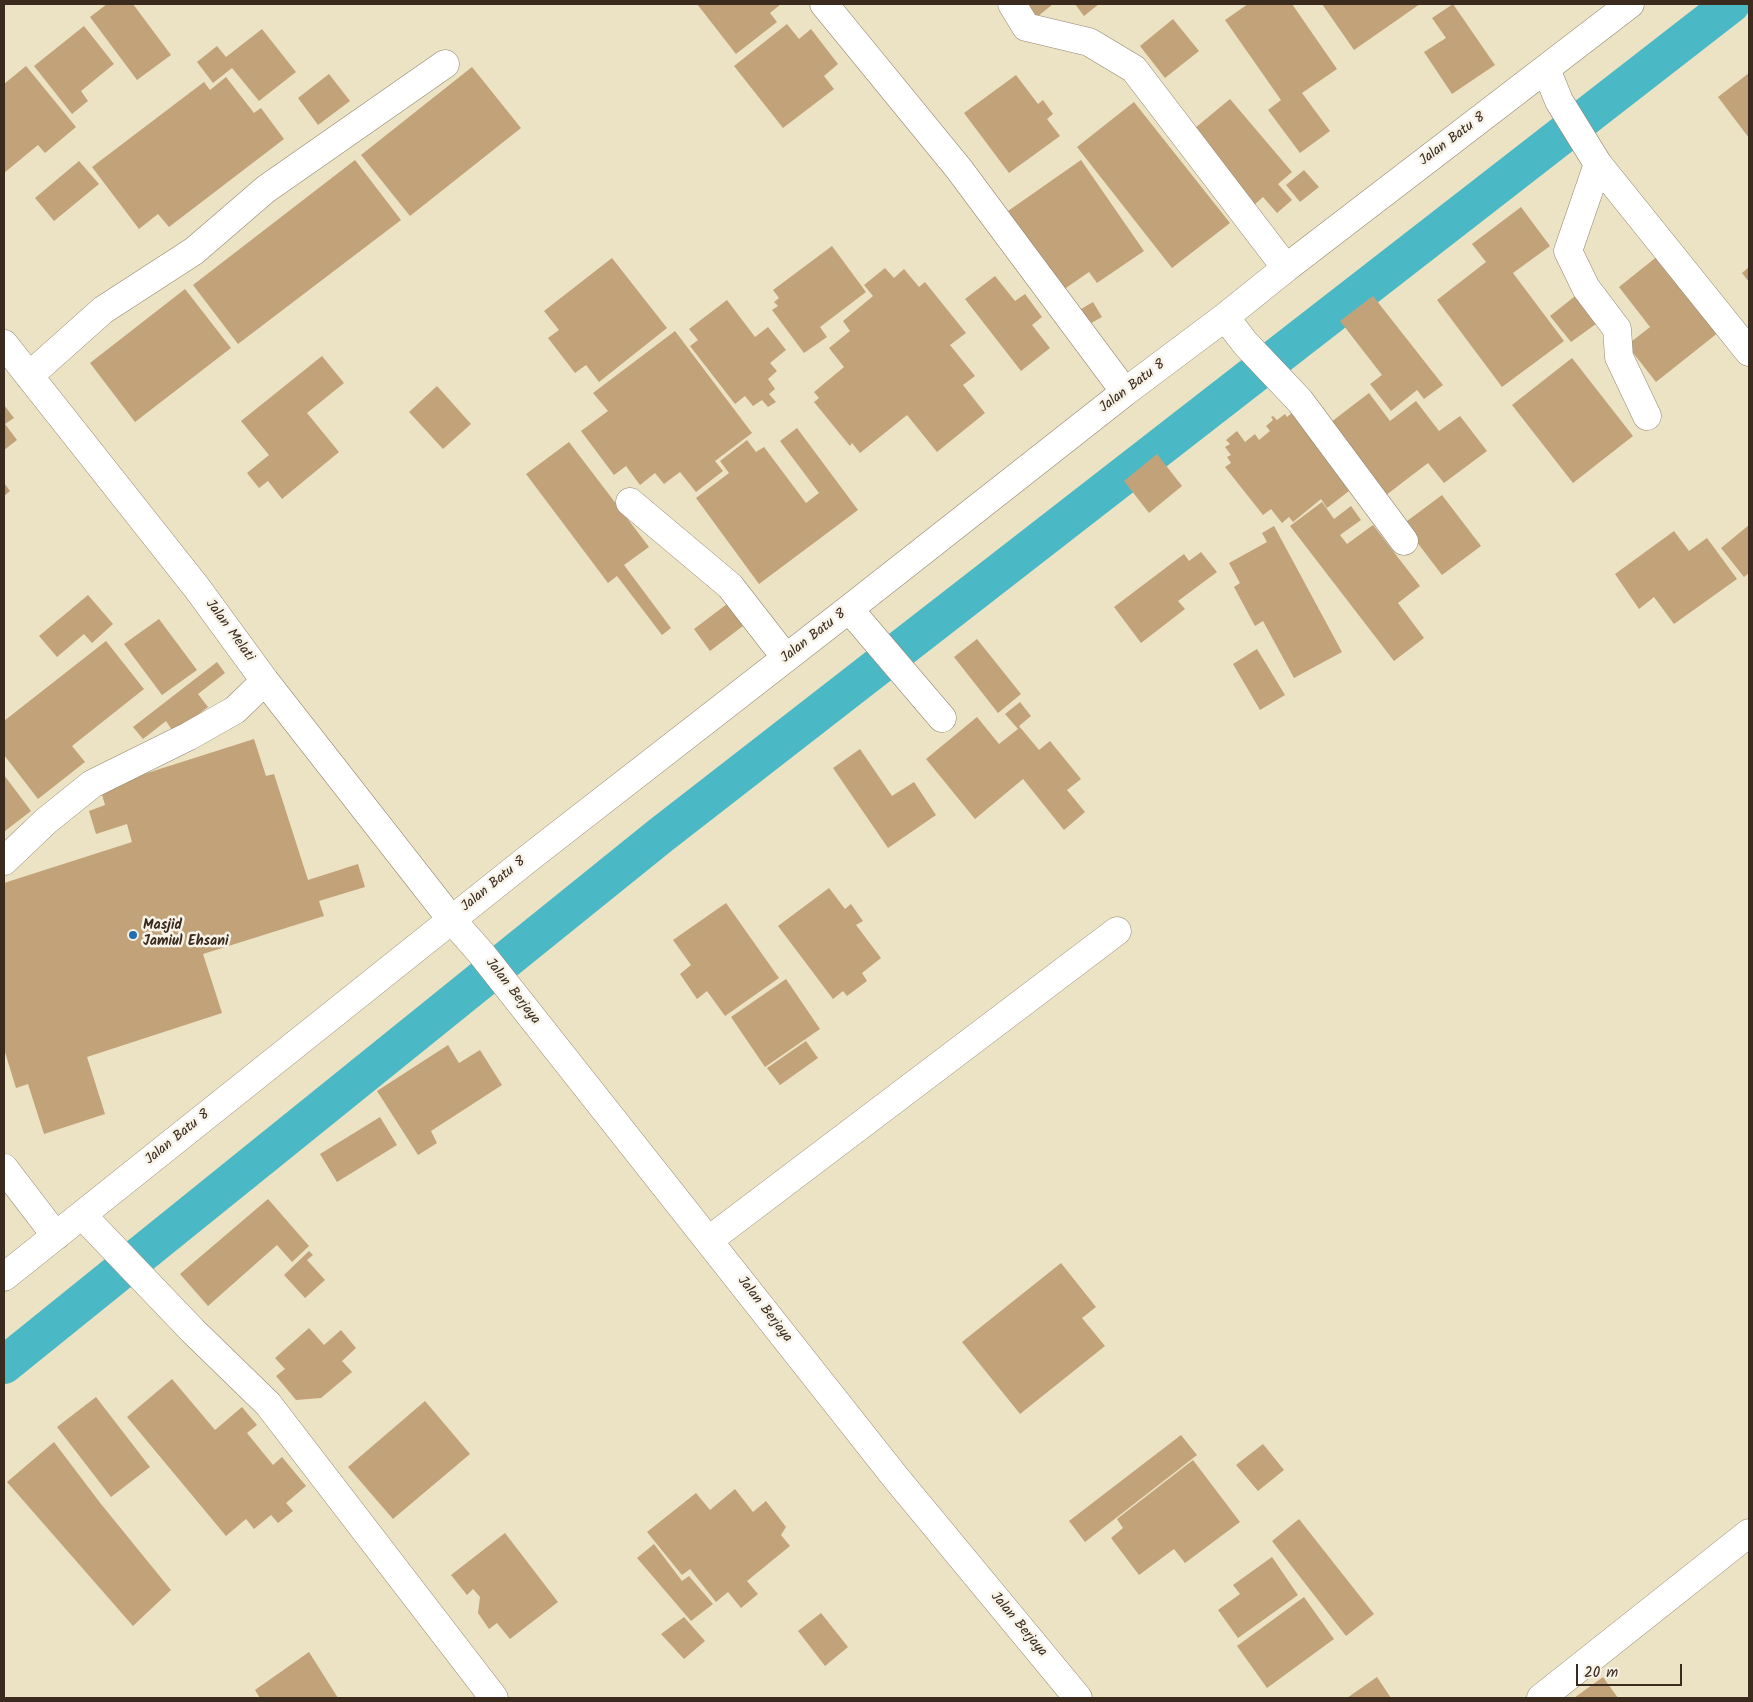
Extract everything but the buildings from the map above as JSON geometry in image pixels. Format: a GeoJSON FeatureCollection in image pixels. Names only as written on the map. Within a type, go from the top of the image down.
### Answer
{"type":"FeatureCollection","features":[{"type":"Feature","properties":{"kind":"street"},"geometry":{"type":"LineString","coordinates":[[824,4],[959,169],[1125,392]]}},
{"type":"Feature","properties":{"kind":"street"},"geometry":{"type":"LineString","coordinates":[[1012,4],[1026,27],[1089,42],[1134,69],[1286,268]]}},
{"type":"Feature","properties":{"kind":"street","name":"Jalan Batu 8"},"geometry":{"type":"LineString","coordinates":[[4,1277],[451,919],[1125,392],[1630,4]]}},
{"type":"Feature","properties":{"kind":"street"},"geometry":{"type":"LineString","coordinates":[[29,376],[103,310],[194,251],[266,189],[444,64]]}},
{"type":"Feature","properties":{"kind":"street"},"geometry":{"type":"LineString","coordinates":[[1546,69],[1559,101],[1594,157],[1749,352]]}},
{"type":"Feature","properties":{"kind":"street"},"geometry":{"type":"LineString","coordinates":[[1594,157],[1568,251],[1586,288],[1617,329],[1619,358],[1647,416]]}},
{"type":"Feature","properties":{"kind":"street"},"geometry":{"type":"LineString","coordinates":[[1225,317],[1245,343],[1300,401],[1404,541]]}},
{"type":"Feature","properties":{"kind":"street","name":"Jalan Melati"},"geometry":{"type":"LineString","coordinates":[[4,344],[197,588],[266,681],[451,919]]}},
{"type":"Feature","properties":{"kind":"street"},"geometry":{"type":"LineString","coordinates":[[630,502],[730,586],[786,658]]}},
{"type":"Feature","properties":{"kind":"street"},"geometry":{"type":"LineString","coordinates":[[849,609],[934,709]]}},
{"type":"Feature","properties":{"kind":"street"},"geometry":{"type":"LineString","coordinates":[[4,861],[46,821],[92,784],[189,736],[235,710],[266,681]]}},
{"type":"Feature","properties":{"kind":"street","name":"Jalan Berjaya"},"geometry":{"type":"LineString","coordinates":[[451,919],[481,953],[896,1478],[1078,1698]]}},
{"type":"Feature","properties":{"kind":"street"},"geometry":{"type":"LineString","coordinates":[[709,1240],[1117,931]]}},
{"type":"Feature","properties":{"kind":"street"},"geometry":{"type":"LineString","coordinates":[[4,1168],[56,1236]]}},
{"type":"Feature","properties":{"kind":"street"},"geometry":{"type":"LineString","coordinates":[[82,1215],[268,1404],[494,1698]]}},
{"type":"Feature","properties":{"kind":"street"},"geometry":{"type":"LineString","coordinates":[[1540,1698],[1749,1533]]}},
{"type":"Feature","properties":{"kind":"waterway"},"geometry":{"type":"LineString","coordinates":[[4,1365],[661,835],[1731,4]]}},
{"type":"Feature","properties":{"kind":"place","name":"Masjid Jamiul Ehsani"},"geometry":{"type":"Point","coordinates":[133,935]}}]}
